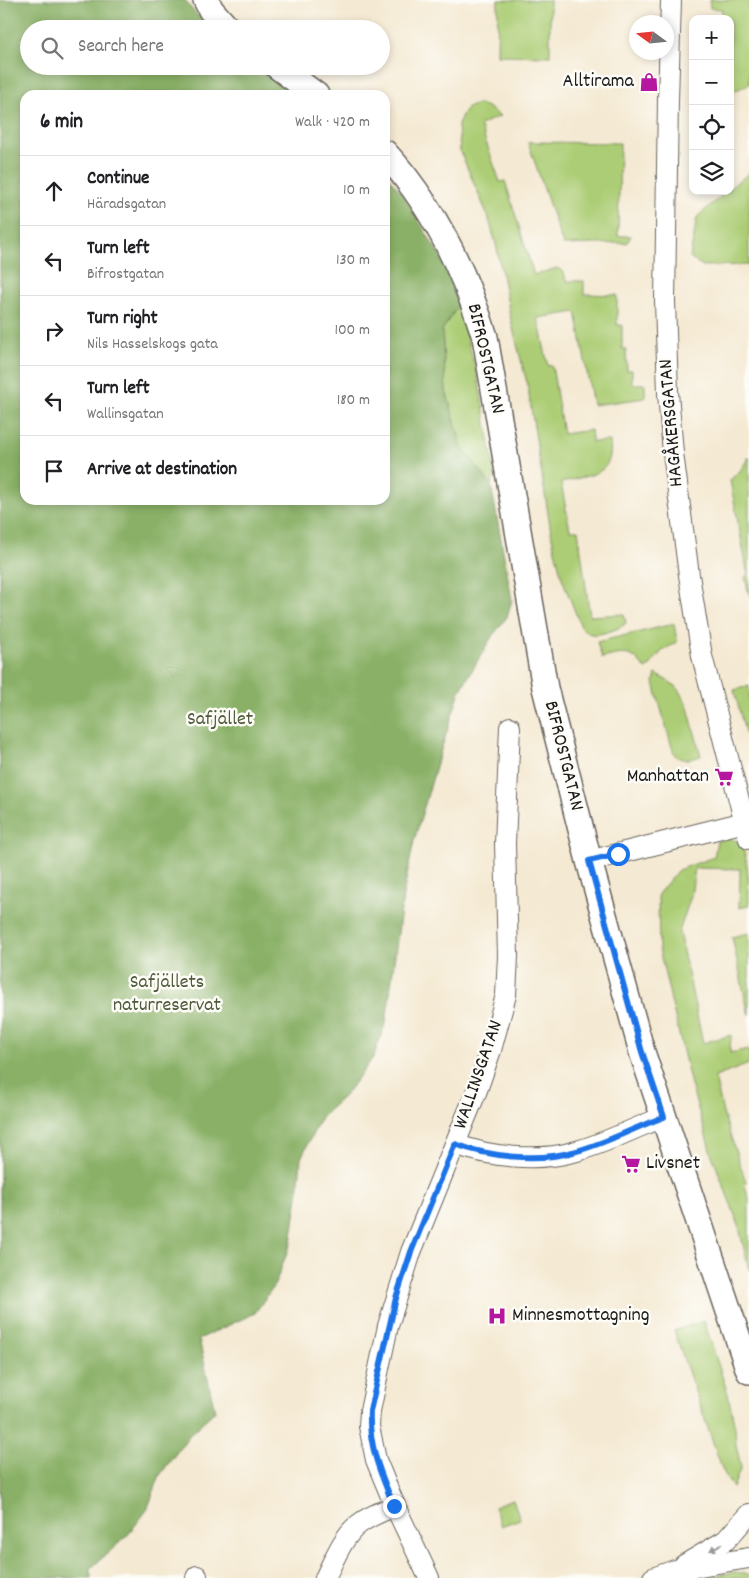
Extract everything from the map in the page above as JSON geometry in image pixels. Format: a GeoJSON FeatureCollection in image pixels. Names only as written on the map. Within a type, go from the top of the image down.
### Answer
{"type":"FeatureCollection","features":[{"type":"Feature","properties":{"kind":"main road"},"geometry":{"type":"LineString","coordinates":[[206,0],[211,10],[220,20]]}},
{"type":"Feature","properties":{"kind":"main road"},"geometry":{"type":"LineString","coordinates":[[289,75],[309,90]]}},
{"type":"Feature","properties":{"kind":"main road","name":"BIFROSTGATAN"},"geometry":{"type":"LineString","coordinates":[[390,159],[418,195],[449,245],[473,299],[485,337],[545,688],[589,861],[642,1052],[748,1371]]}},
{"type":"Feature","properties":{"kind":"street","name":"HAGÅKERSGATAN"},"geometry":{"type":"LineString","coordinates":[[671,0],[665,301],[673,453],[689,575],[701,648],[748,827]]}},
{"type":"Feature","properties":{"kind":"street","name":"WALLINSGATAN"},"geometry":{"type":"LineString","coordinates":[[429,1578],[394,1506],[376,1460],[369,1426],[370,1411],[386,1334],[411,1252],[480,1082],[506,995],[508,956],[505,836],[510,727]]}},
{"type":"Feature","properties":{"kind":"street"},"geometry":{"type":"LineString","coordinates":[[589,861],[748,827]]}},
{"type":"Feature","properties":{"kind":"street"},"geometry":{"type":"LineString","coordinates":[[455,1144],[489,1153],[541,1158],[593,1146],[664,1117]]}},
{"type":"Feature","properties":{"kind":"street"},"geometry":{"type":"LineString","coordinates":[[325,1578],[353,1529],[360,1523],[394,1506]]}},
{"type":"Feature","properties":{"kind":"street"},"geometry":{"type":"LineString","coordinates":[[676,1570],[726,1540],[749,1514]]}},
{"type":"Feature","properties":{"kind":"street"},"geometry":{"type":"LineString","coordinates":[[653,1578],[676,1570],[749,1558]]}},
{"type":"Feature","properties":{"kind":"green space","name":"Safjället"},"geometry":{"type":"Polygon","coordinates":[[[0,0],[185,0],[194,12],[203,20],[20,20],[20,75],[272,75],[292,90],[20,90],[20,505],[390,505],[390,180],[402,193],[444,263],[458,306],[442,330],[446,391],[462,447],[491,485],[512,600],[507,617],[491,638],[460,691],[440,753],[414,841],[403,895],[386,1022],[373,1058],[345,1095],[321,1117],[301,1158],[291,1243],[275,1284],[255,1313],[199,1339],[215,1411],[191,1433],[160,1475],[147,1510],[127,1536],[91,1568],[91,1578],[0,1578],[0,0]]]}},
{"type":"Feature","properties":{"kind":"green space"},"geometry":{"type":"Polygon","coordinates":[[[498,0],[550,0],[550,56],[497,55],[498,0]]]}},
{"type":"Feature","properties":{"kind":"green space"},"geometry":{"type":"Polygon","coordinates":[[[709,0],[749,0],[749,84],[734,91],[734,15],[722,15],[722,9],[710,8],[709,0]]]}},
{"type":"Feature","properties":{"kind":"green space"},"geometry":{"type":"Polygon","coordinates":[[[477,104],[486,106],[500,116],[480,125],[500,182],[505,181],[534,275],[557,268],[564,272],[566,281],[584,281],[584,294],[617,295],[617,325],[622,325],[622,349],[626,349],[627,370],[632,370],[632,384],[645,384],[645,398],[593,405],[576,312],[538,318],[548,366],[552,365],[563,434],[591,430],[592,442],[610,441],[608,462],[604,468],[589,476],[561,483],[570,530],[578,530],[590,616],[624,614],[626,623],[615,630],[604,633],[591,634],[581,627],[562,578],[552,538],[527,383],[512,325],[496,244],[488,216],[460,151],[458,125],[467,108],[477,104]]]}},
{"type":"Feature","properties":{"kind":"green space"},"geometry":{"type":"Polygon","coordinates":[[[528,142],[620,143],[618,236],[631,236],[627,243],[563,245],[528,142]]]}},
{"type":"Feature","properties":{"kind":"green space"},"geometry":{"type":"Polygon","coordinates":[[[749,173],[749,265],[703,266],[690,258],[697,217],[722,195],[734,195],[734,185],[749,173]]]}},
{"type":"Feature","properties":{"kind":"green space"},"geometry":{"type":"Polygon","coordinates":[[[458,306],[478,377],[495,474],[491,485],[462,447],[446,391],[442,330],[458,306]]]}},
{"type":"Feature","properties":{"kind":"green space"},"geometry":{"type":"Polygon","coordinates":[[[749,457],[749,596],[745,577],[748,575],[730,480],[740,471],[749,457]]]}},
{"type":"Feature","properties":{"kind":"green space"},"geometry":{"type":"Polygon","coordinates":[[[674,624],[677,642],[662,651],[647,669],[635,658],[627,655],[602,658],[597,642],[674,624]]]}},
{"type":"Feature","properties":{"kind":"green space"},"geometry":{"type":"Polygon","coordinates":[[[656,674],[676,686],[687,704],[701,756],[683,759],[674,754],[654,682],[656,674]]]}},
{"type":"Feature","properties":{"kind":"green space"},"geometry":{"type":"Polygon","coordinates":[[[749,686],[749,732],[746,736],[734,690],[749,686]]]}},
{"type":"Feature","properties":{"kind":"green space"},"geometry":{"type":"Polygon","coordinates":[[[728,839],[739,842],[745,854],[748,872],[749,906],[739,908],[740,869],[695,868],[691,896],[679,932],[703,1043],[731,1035],[730,1053],[749,1049],[749,1064],[715,1077],[723,1113],[746,1182],[744,1183],[749,1198],[749,1270],[738,1223],[711,1153],[691,1085],[659,949],[658,894],[678,870],[714,857],[717,841],[728,839]]]}},
{"type":"Feature","properties":{"kind":"green space"},"geometry":{"type":"Polygon","coordinates":[[[749,933],[749,1016],[732,937],[749,933]]]}},
{"type":"Feature","properties":{"kind":"green space"},"geometry":{"type":"Polygon","coordinates":[[[704,1321],[728,1394],[735,1428],[736,1445],[741,1467],[733,1488],[723,1471],[674,1331],[704,1321]]]}},
{"type":"Feature","properties":{"kind":"green space"},"geometry":{"type":"Polygon","coordinates":[[[513,1499],[520,1519],[501,1526],[494,1506],[513,1499]]]}},
{"type":"Feature","properties":{"kind":"green space"},"geometry":{"type":"Polygon","coordinates":[[[735,1572],[749,1574],[749,1578],[704,1578],[735,1572]]]}},
{"type":"Feature","properties":{"kind":"place","name":"Alltirama"},"geometry":{"type":"Point","coordinates":[649,82]}},
{"type":"Feature","properties":{"kind":"place","name":"Manhattan"},"geometry":{"type":"Point","coordinates":[724,777]}},
{"type":"Feature","properties":{"kind":"place","name":"Livsnet"},"geometry":{"type":"Point","coordinates":[631,1164]}},
{"type":"Feature","properties":{"kind":"place","name":"Minnesmottagning"},"geometry":{"type":"Point","coordinates":[497,1316]}},
{"type":"Feature","properties":{"kind":"route"},"geometry":{"type":"LineString","coordinates":[[394,1506],[376,1460],[369,1426],[370,1411],[388,1326],[396,1298],[411,1252],[455,1144],[489,1153],[541,1158],[574,1152],[593,1146],[664,1117],[642,1052],[589,861],[618,854]]}},
{"type":"Feature","properties":{"kind":"park label","name":"Safjällets naturreservat"},"geometry":{"type":"Point","coordinates":[167,994]}}]}
